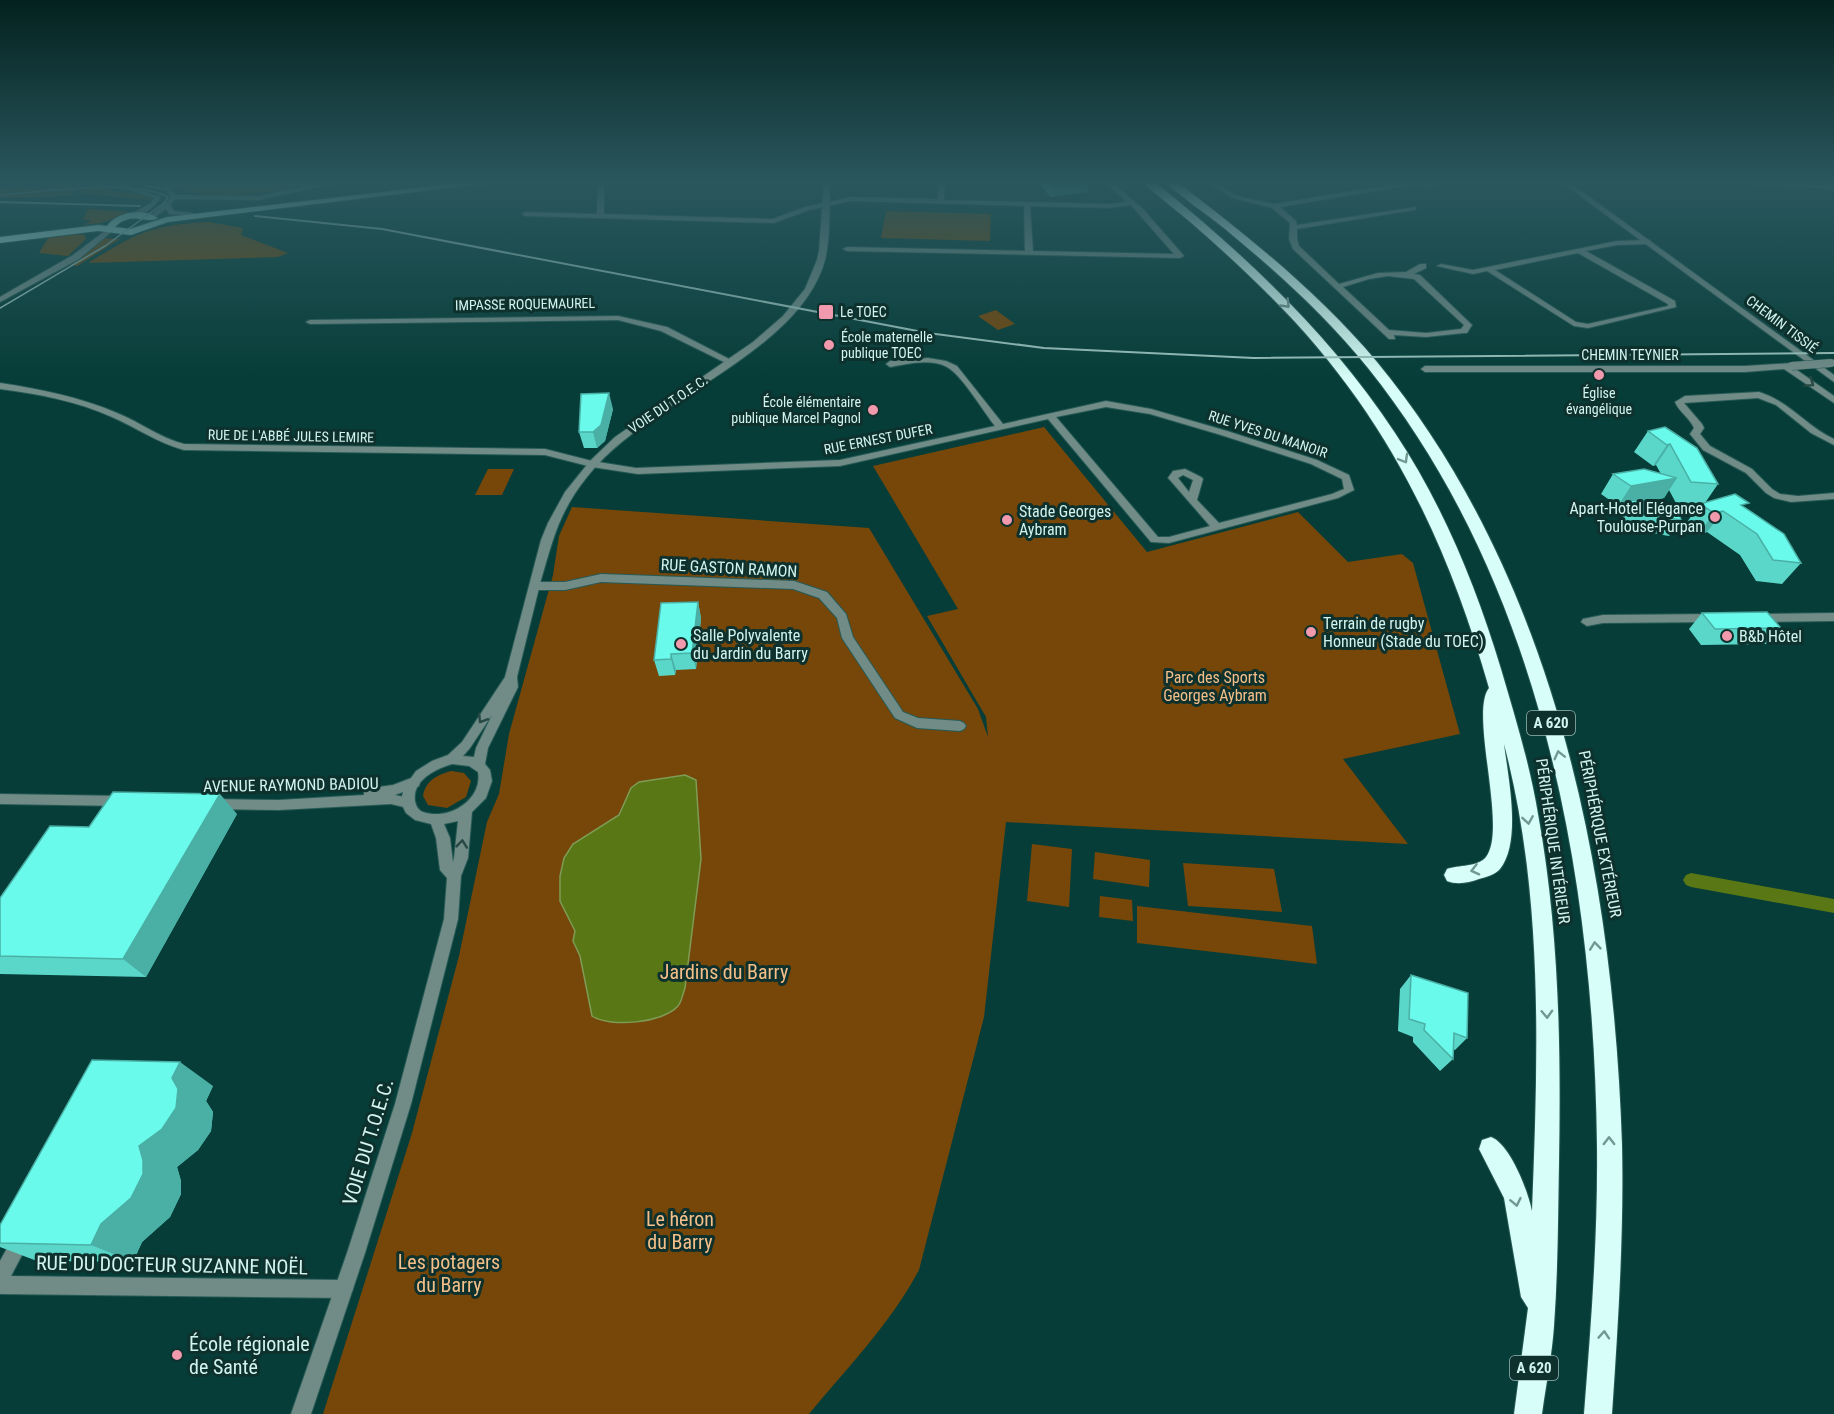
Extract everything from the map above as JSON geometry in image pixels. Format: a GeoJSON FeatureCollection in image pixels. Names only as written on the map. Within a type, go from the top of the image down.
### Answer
{"type":"FeatureCollection","features":[{"type":"Feature","properties":{"kind":"highway","name":"PÉRIPHÉRIQUE INTÉRIEUR"},"geometry":{"type":"LineString","coordinates":[[1225,248],[1261,279],[1317,338],[1369,405],[1406,463],[1446,540],[1479,622],[1518,762],[1539,894],[1546,973],[1549,1081],[1540,1322],[1528,1414]]}},
{"type":"Feature","properties":{"kind":"highway","name":"PÉRIPHÉRIQUE EXTÉRIEUR"},"geometry":{"type":"LineString","coordinates":[[1252,248],[1284,274],[1344,333],[1374,368],[1423,436],[1467,508],[1498,570],[1526,639],[1557,749],[1591,904],[1606,1049],[1609,1250],[1598,1414]]}},
{"type":"Feature","properties":{"kind":"highway"},"geometry":{"type":"LineString","coordinates":[[1454,875],[1485,868],[1494,862],[1502,848],[1500,788],[1493,721],[1495,680]]}},
{"type":"Feature","properties":{"kind":"highway"},"geometry":{"type":"LineString","coordinates":[[1491,1149],[1516,1195],[1521,1232],[1540,1322]]}},
{"type":"Feature","properties":{"kind":"street"},"geometry":{"type":"LineString","coordinates":[[0,300],[75,257],[85,248]]}},
{"type":"Feature","properties":{"kind":"street","name":"VOIE DU T.O.E.C."},"geometry":{"type":"LineString","coordinates":[[479,764],[482,748],[512,687],[512,677],[535,586],[556,516],[592,464],[626,432],[654,411],[731,362],[774,327],[802,297],[813,281],[821,260],[822,248]]}},
{"type":"Feature","properties":{"kind":"street"},"geometry":{"type":"LineString","coordinates":[[1029,248],[1029,254]]}},
{"type":"Feature","properties":{"kind":"street"},"geometry":{"type":"LineString","coordinates":[[847,249],[1180,256],[1173,248]]}},
{"type":"Feature","properties":{"kind":"street"},"geometry":{"type":"LineString","coordinates":[[1298,248],[1390,335],[1464,331],[1468,324],[1417,277],[1408,274]]}},
{"type":"Feature","properties":{"kind":"street"},"geometry":{"type":"LineString","coordinates":[[1441,266],[1460,272],[1594,248]]}},
{"type":"Feature","properties":{"kind":"street","name":"CHEMIN TISSIÉ"},"geometry":{"type":"LineString","coordinates":[[1655,248],[1834,380]]}},
{"type":"Feature","properties":{"kind":"street"},"geometry":{"type":"LineString","coordinates":[[1488,268],[1574,324],[1588,326],[1672,307],[1672,303],[1580,251]]}},
{"type":"Feature","properties":{"kind":"street"},"geometry":{"type":"LineString","coordinates":[[1340,286],[1360,279],[1408,274],[1424,266]]}},
{"type":"Feature","properties":{"kind":"street","name":"IMPASSE ROQUEMAUREL"},"geometry":{"type":"LineString","coordinates":[[310,322],[572,316],[618,318],[664,329],[731,362]]}},
{"type":"Feature","properties":{"kind":"street"},"geometry":{"type":"LineString","coordinates":[[890,364],[935,361],[951,365],[959,371],[973,394],[1000,426]]}},
{"type":"Feature","properties":{"kind":"street","name":"CHEMIN TEYNIER"},"geometry":{"type":"LineString","coordinates":[[1425,369],[1745,369],[1832,363]]}},
{"type":"Feature","properties":{"kind":"street"},"geometry":{"type":"LineString","coordinates":[[1788,366],[1834,400]]}},
{"type":"Feature","properties":{"kind":"street","name":"RUE DE L'ABBÉ JULES LEMIRE"},"geometry":{"type":"LineString","coordinates":[[0,386],[88,405],[122,418],[164,442],[184,447],[522,451],[545,452],[592,464]]}},
{"type":"Feature","properties":{"kind":"street"},"geometry":{"type":"LineString","coordinates":[[1834,442],[1814,433],[1768,397],[1759,395],[1685,399],[1679,402],[1698,423],[1699,428],[1695,434],[1698,439],[1719,458],[1742,467],[1768,490],[1787,498],[1834,496]]}},
{"type":"Feature","properties":{"kind":"street","name":"RUE YVES DU MANOIR"},"geometry":{"type":"LineString","coordinates":[[1106,404],[1121,405],[1224,433],[1314,462],[1341,474],[1349,484],[1349,490],[1335,496],[1217,527],[1169,540],[1155,540],[1050,416],[1106,404]]}},
{"type":"Feature","properties":{"kind":"street","name":"RUE ERNEST DUFER"},"geometry":{"type":"LineString","coordinates":[[592,464],[597,470],[605,472],[840,463],[1050,416]]}},
{"type":"Feature","properties":{"kind":"street"},"geometry":{"type":"LineString","coordinates":[[1192,500],[1217,527]]}},
{"type":"Feature","properties":{"kind":"street","name":"RUE GASTON RAMON"},"geometry":{"type":"LineString","coordinates":[[535,586],[565,586],[601,578],[794,585],[823,596],[842,617],[849,638],[899,716],[917,723],[960,726]]}},
{"type":"Feature","properties":{"kind":"street"},"geometry":{"type":"LineString","coordinates":[[1745,618],[1834,617]]}},
{"type":"Feature","properties":{"kind":"street"},"geometry":{"type":"LineString","coordinates":[[1587,622],[1603,619],[1723,618]]}},
{"type":"Feature","properties":{"kind":"street","name":"VOIE DU T.O.E.C."},"geometry":{"type":"LineString","coordinates":[[452,759],[466,746],[512,677]]}},
{"type":"Feature","properties":{"kind":"street"},"geometry":{"type":"LineString","coordinates":[[452,759],[462,759],[479,764],[485,772],[487,781],[477,802],[466,811],[436,820],[418,815],[408,802],[409,792],[414,782],[430,767],[452,759]]}},
{"type":"Feature","properties":{"kind":"street","name":"AVENUE RAYMOND BADIOU"},"geometry":{"type":"LineString","coordinates":[[408,802],[391,799],[279,805],[203,801],[334,797],[394,790],[414,782]]}},
{"type":"Feature","properties":{"kind":"street"},"geometry":{"type":"LineString","coordinates":[[0,799],[132,801]]}},
{"type":"Feature","properties":{"kind":"street","name":"VOIE DU T.O.E.C."},"geometry":{"type":"LineString","coordinates":[[301,1414],[403,1104],[433,995],[451,919],[454,876],[461,858],[466,811]]}},
{"type":"Feature","properties":{"kind":"street","name":"VOIE DU T.O.E.C."},"geometry":{"type":"LineString","coordinates":[[436,820],[443,838],[447,870],[454,876]]}},
{"type":"Feature","properties":{"kind":"street"},"geometry":{"type":"LineString","coordinates":[[0,1279],[32,1220]]}},
{"type":"Feature","properties":{"kind":"street","name":"RUE DU DOCTEUR SUZANNE NOËL"},"geometry":{"type":"LineString","coordinates":[[0,1285],[344,1289]]}},
{"type":"Feature","properties":{"kind":"green space"},"geometry":{"type":"Polygon","coordinates":[[[42,248],[76,248],[68,256],[39,253],[42,248]]]}},
{"type":"Feature","properties":{"kind":"green space"},"geometry":{"type":"Polygon","coordinates":[[[88,248],[106,248],[77,266],[65,264],[88,248]]]}},
{"type":"Feature","properties":{"kind":"green space"},"geometry":{"type":"Polygon","coordinates":[[[112,248],[275,248],[288,253],[278,257],[88,263],[112,248]]]}},
{"type":"Feature","properties":{"kind":"green space"},"geometry":{"type":"Polygon","coordinates":[[[996,310],[1015,324],[998,330],[978,316],[996,310]]]}},
{"type":"Feature","properties":{"kind":"green space","name":"Jardins du Barry"},"geometry":{"type":"Polygon","coordinates":[[[1044,427],[1147,552],[1298,512],[1348,562],[1402,554],[1413,563],[1460,734],[1343,759],[1408,844],[1006,822],[984,1017],[919,1270],[882,1327],[809,1414],[323,1414],[412,1133],[459,956],[487,822],[499,794],[509,734],[553,575],[559,536],[572,507],[869,528],[978,709],[988,737],[986,717],[927,616],[958,609],[873,466],[1044,427]]]}},
{"type":"Feature","properties":{"kind":"green space"},"geometry":{"type":"Polygon","coordinates":[[[488,469],[514,469],[502,495],[475,495],[488,469]]]}},
{"type":"Feature","properties":{"kind":"green space"},"geometry":{"type":"Polygon","coordinates":[[[452,771],[464,773],[471,781],[466,797],[447,808],[428,805],[423,796],[426,786],[437,776],[452,771]]]}},
{"type":"Feature","properties":{"kind":"green space"},"geometry":{"type":"Polygon","coordinates":[[[1032,844],[1072,849],[1069,907],[1027,901],[1032,844]]]}},
{"type":"Feature","properties":{"kind":"green space"},"geometry":{"type":"Polygon","coordinates":[[[1095,852],[1150,860],[1149,887],[1093,879],[1095,852]]]}},
{"type":"Feature","properties":{"kind":"green space"},"geometry":{"type":"Polygon","coordinates":[[[1183,863],[1274,869],[1282,912],[1188,906],[1183,863]]]}},
{"type":"Feature","properties":{"kind":"green space"},"geometry":{"type":"Polygon","coordinates":[[[1100,896],[1132,900],[1133,921],[1099,917],[1100,896]]]}},
{"type":"Feature","properties":{"kind":"green space"},"geometry":{"type":"Polygon","coordinates":[[[1137,906],[1312,926],[1317,964],[1137,943],[1137,906]]]}},
{"type":"Feature","properties":{"kind":"shaded area"},"geometry":{"type":"Polygon","coordinates":[[[685,775],[696,780],[701,859],[685,988],[678,1006],[661,1016],[623,1023],[600,1020],[592,1016],[580,956],[573,941],[575,931],[560,901],[560,876],[564,858],[573,844],[619,815],[631,788],[639,782],[685,775]]]}},
{"type":"Feature","properties":{"kind":"building"},"geometry":{"type":"Polygon","coordinates":[[[609,393],[601,425],[593,432],[579,432],[581,394],[609,393]]]}},
{"type":"Feature","properties":{"kind":"building"},"geometry":{"type":"Polygon","coordinates":[[[1665,427],[1697,448],[1718,484],[1691,482],[1670,444],[1667,445],[1648,431],[1665,427]]]}},
{"type":"Feature","properties":{"kind":"building"},"geometry":{"type":"Polygon","coordinates":[[[1644,469],[1677,478],[1631,486],[1613,474],[1644,469]]]}},
{"type":"Feature","properties":{"kind":"building"},"geometry":{"type":"Polygon","coordinates":[[[1735,494],[1749,503],[1741,505],[1784,534],[1801,563],[1773,560],[1757,534],[1723,511],[1714,513],[1700,504],[1735,494]]]}},
{"type":"Feature","properties":{"kind":"building"},"geometry":{"type":"Polygon","coordinates":[[[1631,500],[1672,506],[1678,510],[1681,520],[1639,513],[1634,510],[1631,500]]]}},
{"type":"Feature","properties":{"kind":"building"},"geometry":{"type":"Polygon","coordinates":[[[698,602],[692,653],[671,654],[671,659],[654,660],[661,603],[698,602]]]}},
{"type":"Feature","properties":{"kind":"building"},"geometry":{"type":"Polygon","coordinates":[[[1767,612],[1781,628],[1715,629],[1702,613],[1767,612]]]}},
{"type":"Feature","properties":{"kind":"building"},"geometry":{"type":"Polygon","coordinates":[[[113,792],[220,794],[123,959],[0,956],[0,898],[50,826],[89,827],[113,792]]]}},
{"type":"Feature","properties":{"kind":"building"},"geometry":{"type":"Polygon","coordinates":[[[1411,975],[1468,993],[1467,1038],[1454,1033],[1453,1059],[1424,1030],[1425,1024],[1409,1019],[1411,975]]]}},
{"type":"Feature","properties":{"kind":"building"},"geometry":{"type":"Polygon","coordinates":[[[92,1060],[180,1062],[172,1078],[178,1089],[176,1108],[162,1129],[139,1146],[143,1160],[143,1174],[131,1198],[101,1224],[91,1245],[0,1243],[0,1225],[92,1060]]]}},
{"type":"Feature","properties":{"kind":"waterway"},"geometry":{"type":"LineString","coordinates":[[1691,880],[1834,906]]}},
{"type":"Feature","properties":{"kind":"tram line"},"geometry":{"type":"LineString","coordinates":[[0,308],[102,248]]}},
{"type":"Feature","properties":{"kind":"railway"},"geometry":{"type":"LineString","coordinates":[[482,248],[928,333],[1044,348],[1254,358],[1834,353]]}},
{"type":"Feature","properties":{"kind":"place","name":"Le TOEC"},"geometry":{"type":"Point","coordinates":[826,312]}},
{"type":"Feature","properties":{"kind":"place","name":"École maternelle publique TOEC"},"geometry":{"type":"Point","coordinates":[829,345]}},
{"type":"Feature","properties":{"kind":"place","name":"Église évangélique"},"geometry":{"type":"Point","coordinates":[1599,375]}},
{"type":"Feature","properties":{"kind":"place","name":"École élémentaire publique Marcel Pagnol"},"geometry":{"type":"Point","coordinates":[873,410]}},
{"type":"Feature","properties":{"kind":"place","name":"Apart-Hotel Elégance Toulouse-Purpan"},"geometry":{"type":"Point","coordinates":[1715,517]}},
{"type":"Feature","properties":{"kind":"place","name":"Stade Georges Aybram"},"geometry":{"type":"Point","coordinates":[1007,520]}},
{"type":"Feature","properties":{"kind":"place","name":"Terrain de rugby Honneur (Stade du TOEC)"},"geometry":{"type":"Point","coordinates":[1311,632]}},
{"type":"Feature","properties":{"kind":"place","name":"B&b Hôtel"},"geometry":{"type":"Point","coordinates":[1727,636]}},
{"type":"Feature","properties":{"kind":"place","name":"Salle Polyvalente du Jardin du Barry"},"geometry":{"type":"Point","coordinates":[681,644]}},
{"type":"Feature","properties":{"kind":"place","name":"École régionale de Santé"},"geometry":{"type":"Point","coordinates":[177,1355]}},
{"type":"Feature","properties":{"kind":"park label","name":"Parc des Sports Georges Aybram"},"geometry":{"type":"Point","coordinates":[1215,686]}},
{"type":"Feature","properties":{"kind":"park label","name":"Le héron du Barry"},"geometry":{"type":"Point","coordinates":[680,1230]}},
{"type":"Feature","properties":{"kind":"park label","name":"Les potagers du Barry"},"geometry":{"type":"Point","coordinates":[449,1274]}}]}
